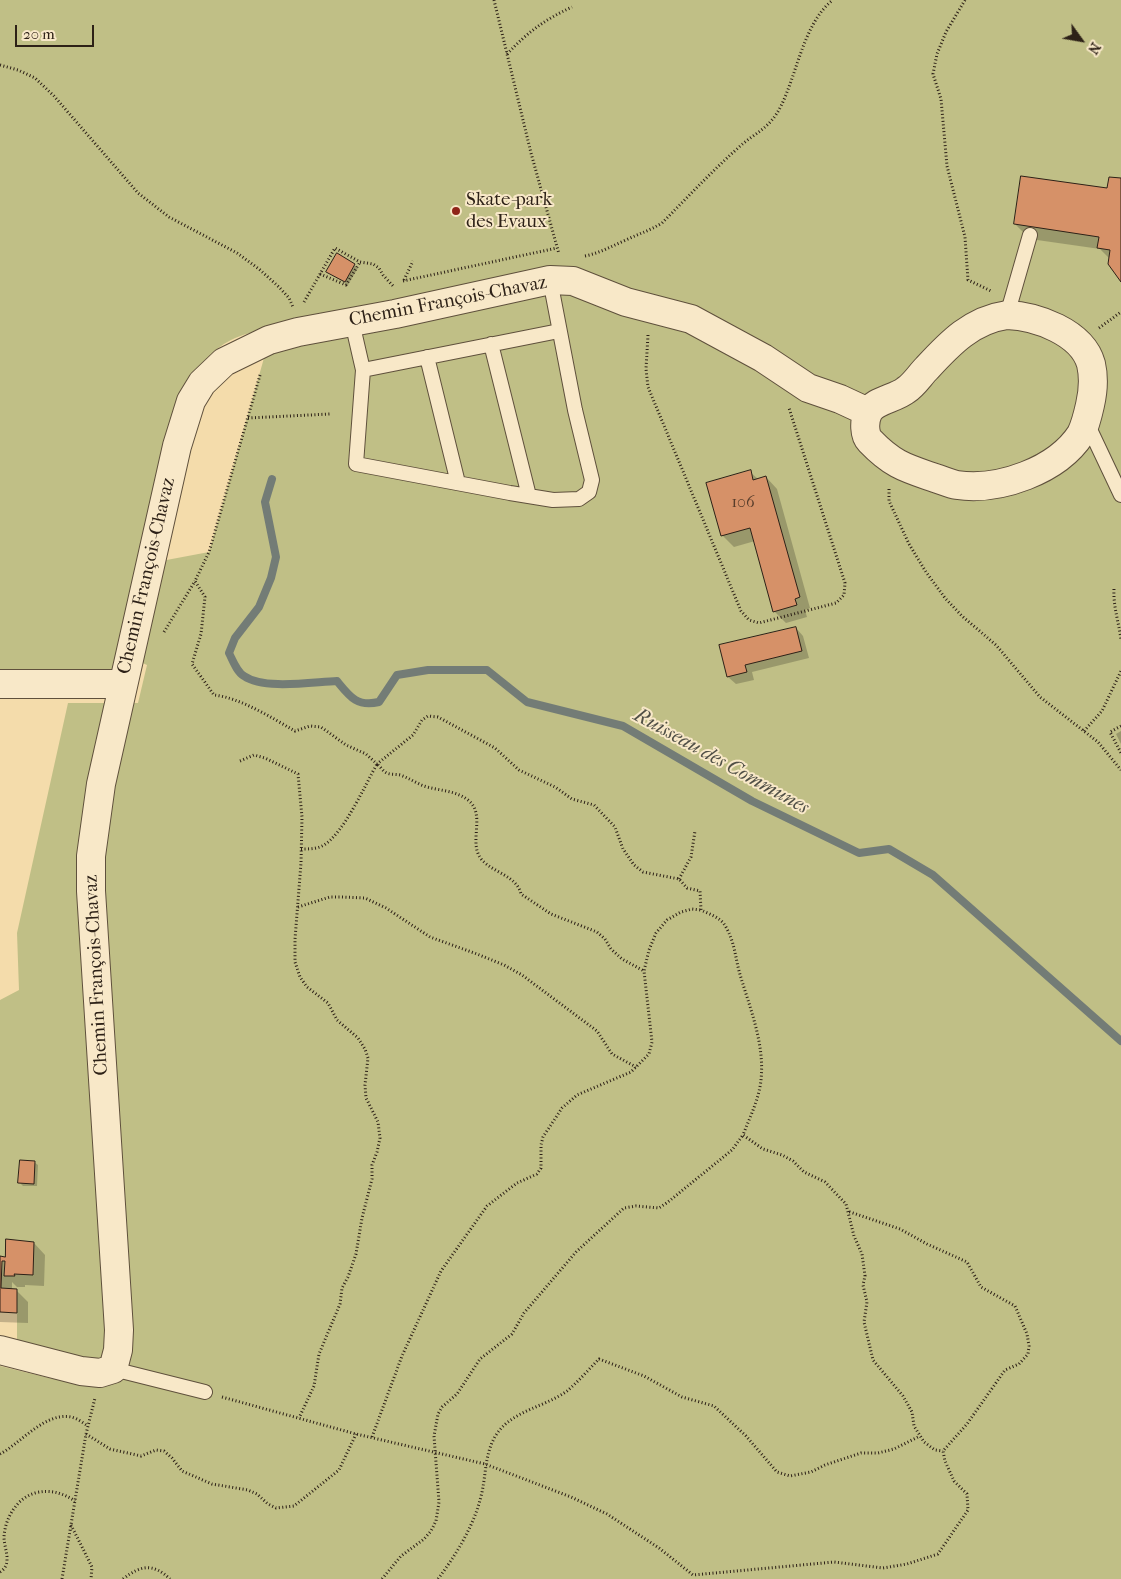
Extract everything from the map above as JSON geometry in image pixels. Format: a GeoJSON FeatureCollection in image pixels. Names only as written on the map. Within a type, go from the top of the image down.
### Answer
{"type":"FeatureCollection","features":[{"type":"Feature","properties":{"kind":"street","name":"Chemin François-Chavaz"},"geometry":{"type":"LineString","coordinates":[[107,1371],[118,1350],[120,1330],[91,891],[92,856],[101,784],[177,446],[191,402],[202,383],[224,362],[296,325],[352,322],[396,302],[561,281],[626,302],[690,319],[763,358],[808,388],[840,399],[868,412]]}},
{"type":"Feature","properties":{"kind":"street"},"geometry":{"type":"LineString","coordinates":[[1008,310],[1048,324],[1066,334],[1078,344],[1090,363],[1092,395],[1081,434],[1048,465],[1035,472],[999,484],[980,486],[956,485],[903,467],[890,460],[868,439],[865,426],[868,412],[874,405],[907,390],[947,346],[991,318],[1008,310]]}},
{"type":"Feature","properties":{"kind":"street"},"geometry":{"type":"LineString","coordinates":[[0,684],[123,684]]}},
{"type":"Feature","properties":{"kind":"street"},"geometry":{"type":"LineString","coordinates":[[0,1350],[81,1371],[107,1371]]}},
{"type":"Feature","properties":{"kind":"lane"},"geometry":{"type":"LineString","coordinates":[[1008,310],[1030,235]]}},
{"type":"Feature","properties":{"kind":"lane"},"geometry":{"type":"LineString","coordinates":[[352,322],[363,370],[356,464],[553,500],[579,498],[589,492],[592,480],[559,331],[561,281]]}},
{"type":"Feature","properties":{"kind":"lane"},"geometry":{"type":"LineString","coordinates":[[363,370],[559,331]]}},
{"type":"Feature","properties":{"kind":"lane"},"geometry":{"type":"LineString","coordinates":[[491,344],[529,496]]}},
{"type":"Feature","properties":{"kind":"lane"},"geometry":{"type":"LineString","coordinates":[[427,357],[458,483]]}},
{"type":"Feature","properties":{"kind":"lane"},"geometry":{"type":"LineString","coordinates":[[1086,420],[1121,495]]}},
{"type":"Feature","properties":{"kind":"lane"},"geometry":{"type":"LineString","coordinates":[[107,1371],[205,1392]]}},
{"type":"Feature","properties":{"kind":"path"},"geometry":{"type":"LineString","coordinates":[[494,0],[531,153],[557,248],[561,281]]}},
{"type":"Feature","properties":{"kind":"path"},"geometry":{"type":"LineString","coordinates":[[561,281],[580,258],[600,253],[627,239],[648,232],[662,223],[740,146],[762,131],[781,105],[804,44],[817,18],[833,0]]}},
{"type":"Feature","properties":{"kind":"path"},"geometry":{"type":"LineString","coordinates":[[965,0],[946,32],[940,46],[933,74],[941,99],[947,166],[965,238],[968,280],[985,287],[1008,310]]}},
{"type":"Feature","properties":{"kind":"path"},"geometry":{"type":"LineString","coordinates":[[506,54],[543,21],[572,7]]}},
{"type":"Feature","properties":{"kind":"path"},"geometry":{"type":"LineString","coordinates":[[0,65],[18,70],[35,78],[54,96],[138,193],[152,205],[169,217],[237,253],[260,269],[289,298],[296,325]]}},
{"type":"Feature","properties":{"kind":"path"},"geometry":{"type":"LineString","coordinates":[[296,325],[320,274],[335,248],[360,262],[373,264],[379,268],[396,302]]}},
{"type":"Feature","properties":{"kind":"path"},"geometry":{"type":"LineString","coordinates":[[403,280],[557,248]]}},
{"type":"Feature","properties":{"kind":"path"},"geometry":{"type":"LineString","coordinates":[[396,302],[403,280],[413,261]]}},
{"type":"Feature","properties":{"kind":"path"},"geometry":{"type":"LineString","coordinates":[[320,274],[346,285],[360,262]]}},
{"type":"Feature","properties":{"kind":"path"},"geometry":{"type":"LineString","coordinates":[[649,308],[646,369],[648,387],[741,611],[749,620],[758,623],[836,604],[844,595],[845,583],[785,395],[784,371]]}},
{"type":"Feature","properties":{"kind":"path"},"geometry":{"type":"LineString","coordinates":[[269,340],[209,552],[195,581],[205,597],[201,634],[192,664],[214,695],[227,696],[296,731],[310,726],[321,727],[346,745],[366,754],[386,773],[400,775],[425,786],[452,792],[467,799],[474,806],[478,816],[476,842],[480,858],[490,867],[514,881],[521,894],[551,914],[597,932],[605,938],[622,959],[644,971]]}},
{"type":"Feature","properties":{"kind":"path"},"geometry":{"type":"LineString","coordinates":[[248,418],[330,414]]}},
{"type":"Feature","properties":{"kind":"path"},"geometry":{"type":"LineString","coordinates":[[890,460],[889,500],[910,544],[926,572],[945,598],[962,616],[996,645],[1040,697],[1098,742],[1121,770]]}},
{"type":"Feature","properties":{"kind":"path"},"geometry":{"type":"LineString","coordinates":[[1114,589],[1121,640]]}},
{"type":"Feature","properties":{"kind":"path"},"geometry":{"type":"LineString","coordinates":[[1084,731],[1102,712],[1121,671]]}},
{"type":"Feature","properties":{"kind":"path"},"geometry":{"type":"LineString","coordinates":[[301,849],[316,848],[324,845],[334,836],[345,822],[377,764],[413,735],[422,720],[428,716],[438,717],[495,748],[519,770],[554,787],[572,799],[594,805],[615,827],[623,849],[634,865],[643,872],[679,879],[687,888],[700,891],[701,910]]}},
{"type":"Feature","properties":{"kind":"path"},"geometry":{"type":"LineString","coordinates":[[1121,726],[1110,732],[1121,753]]}},
{"type":"Feature","properties":{"kind":"path"},"geometry":{"type":"LineString","coordinates":[[240,761],[254,755],[265,758],[298,774],[302,817],[295,962],[300,977],[307,987],[328,1003],[337,1020],[358,1038],[365,1049],[368,1058],[365,1086],[366,1098],[378,1122],[380,1138],[372,1165],[372,1179],[362,1218],[356,1254],[342,1288],[340,1304],[319,1354],[314,1386],[299,1418]]}},
{"type":"Feature","properties":{"kind":"path"},"geometry":{"type":"LineString","coordinates":[[679,879],[691,857],[695,831]]}},
{"type":"Feature","properties":{"kind":"path"},"geometry":{"type":"LineString","coordinates":[[298,907],[330,897],[365,898],[386,908],[430,937],[478,954],[522,975],[597,1031],[612,1054],[636,1067]]}},
{"type":"Feature","properties":{"kind":"path"},"geometry":{"type":"LineString","coordinates":[[372,1437],[402,1356],[441,1271],[487,1206],[517,1183],[537,1174],[541,1168],[543,1137],[562,1108],[577,1096],[622,1076],[636,1067],[649,1054],[652,1042],[644,971],[656,933],[666,920],[681,912],[692,909],[701,910],[722,922],[731,937],[762,1059],[761,1081],[754,1108],[743,1135],[732,1150],[659,1208],[636,1206],[624,1208],[576,1252],[524,1313],[512,1334],[480,1359],[457,1394],[442,1407],[435,1423],[434,1451],[439,1502],[436,1521],[428,1535],[401,1556],[382,1579]]}},
{"type":"Feature","properties":{"kind":"path"},"geometry":{"type":"LineString","coordinates":[[743,1135],[763,1149],[793,1161],[804,1172],[825,1182],[846,1204],[854,1236],[862,1254],[865,1276],[863,1285],[867,1302],[864,1322],[873,1360],[903,1396],[912,1412],[914,1426],[924,1442],[935,1450],[943,1451]]}},
{"type":"Feature","properties":{"kind":"path"},"geometry":{"type":"LineString","coordinates":[[848,1211],[900,1229],[927,1244],[967,1262],[981,1287],[1015,1306],[1027,1334],[1030,1346],[1028,1354],[1019,1364],[1005,1370],[967,1424],[943,1451]]}},
{"type":"Feature","properties":{"kind":"path"},"geometry":{"type":"LineString","coordinates":[[438,1579],[453,1560],[476,1513],[483,1487],[485,1464],[496,1436],[506,1424],[528,1410],[566,1391],[599,1358],[644,1376],[682,1398],[714,1406],[746,1436],[777,1472],[790,1476],[811,1472],[825,1465],[861,1453],[878,1453],[894,1449],[920,1436]]}},
{"type":"Feature","properties":{"kind":"path"},"geometry":{"type":"LineString","coordinates":[[62,1579],[86,1434],[107,1371]]}},
{"type":"Feature","properties":{"kind":"path"},"geometry":{"type":"LineString","coordinates":[[205,1392],[356,1434],[485,1464],[571,1497],[607,1514],[659,1548],[693,1577],[834,1562],[883,1568],[906,1564],[938,1554],[968,1510],[967,1494],[954,1481],[945,1461],[943,1451]]}},
{"type":"Feature","properties":{"kind":"path"},"geometry":{"type":"LineString","coordinates":[[0,1454],[51,1418],[72,1417],[88,1426]]}},
{"type":"Feature","properties":{"kind":"path"},"geometry":{"type":"LineString","coordinates":[[86,1434],[110,1449],[141,1456],[156,1450],[164,1452],[172,1458],[182,1471],[212,1484],[248,1490],[257,1494],[268,1504],[276,1508],[294,1506],[339,1470],[356,1434]]}},
{"type":"Feature","properties":{"kind":"path"},"geometry":{"type":"LineString","coordinates":[[0,1572],[6,1566],[8,1558],[4,1535],[16,1504],[25,1497],[37,1492],[54,1491],[68,1496],[75,1501]]}},
{"type":"Feature","properties":{"kind":"path"},"geometry":{"type":"LineString","coordinates":[[71,1526],[92,1567],[91,1579]]}},
{"type":"Feature","properties":{"kind":"path"},"geometry":{"type":"LineString","coordinates":[[123,1579],[134,1571],[154,1567],[170,1579]]}},
{"type":"Feature","properties":{"kind":"shaded area"},"geometry":{"type":"Polygon","coordinates":[[[0,0],[1121,0],[1121,1579],[0,1579],[0,1366],[53,1379],[62,1352],[17,1341],[17,1313],[0,1312],[0,1000],[19,990],[17,933],[68,703],[138,703],[147,665],[136,660],[156,562],[209,552],[264,358],[269,327],[240,336],[224,344],[206,359],[186,384],[114,673],[0,673],[0,0]]]}},
{"type":"Feature","properties":{"kind":"building"},"geometry":{"type":"Polygon","coordinates":[[[1021,176],[1107,188],[1109,177],[1121,178],[1121,282],[1108,264],[1110,250],[1097,248],[1099,237],[1014,224],[1021,176]]]}},
{"type":"Feature","properties":{"kind":"building"},"geometry":{"type":"Polygon","coordinates":[[[337,253],[355,264],[345,282],[326,272],[337,253]]]}},
{"type":"Feature","properties":{"kind":"building"},"geometry":{"type":"Polygon","coordinates":[[[751,470],[753,480],[766,476],[800,597],[795,599],[797,605],[773,612],[750,528],[721,536],[706,483],[751,470]]]}},
{"type":"Feature","properties":{"kind":"building"},"geometry":{"type":"Polygon","coordinates":[[[796,627],[802,651],[745,665],[747,672],[727,677],[719,645],[796,627]]]}},
{"type":"Feature","properties":{"kind":"building"},"geometry":{"type":"Polygon","coordinates":[[[20,1160],[35,1161],[34,1184],[18,1183],[20,1160]]]}},
{"type":"Feature","properties":{"kind":"building"},"geometry":{"type":"Polygon","coordinates":[[[6,1239],[34,1242],[33,1275],[14,1274],[15,1276],[4,1276],[5,1261],[2,1261],[1,1288],[17,1289],[17,1313],[0,1312],[0,1256],[5,1257],[6,1239]]]}},
{"type":"Feature","properties":{"kind":"waterway","name":"Ruisseau des Communes"},"geometry":{"type":"LineString","coordinates":[[272,479],[265,502],[276,557],[271,578],[259,607],[235,638],[229,653],[237,669],[244,676],[263,683],[276,684],[337,681],[350,696],[359,702],[371,703],[379,702],[397,675],[428,670],[487,670],[527,702],[623,726],[752,801],[859,853],[889,849],[933,875],[1121,1041]]}},
{"type":"Feature","properties":{"kind":"place","name":"Skate-park des Evaux"},"geometry":{"type":"Point","coordinates":[456,211]}}]}
